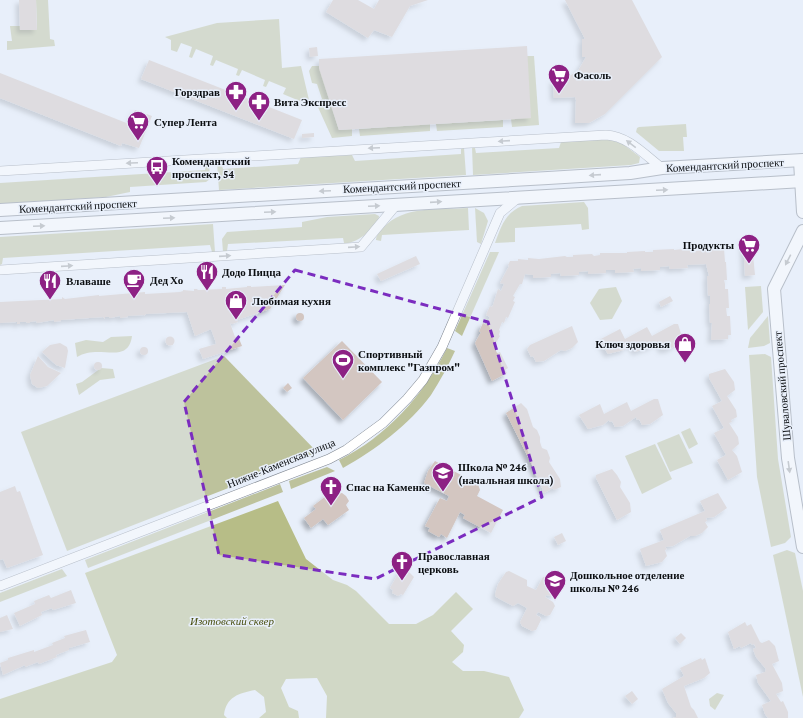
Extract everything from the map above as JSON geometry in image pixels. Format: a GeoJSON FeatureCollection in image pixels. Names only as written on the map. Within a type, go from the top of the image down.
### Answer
{"type":"FeatureCollection","features":[{"type":"Feature","properties":{"kind":"main road","name":"Комендантский проспект"},"geometry":{"type":"LineString","coordinates":[[0,210],[563,178],[630,173],[662,168],[801,161]]}},
{"type":"Feature","properties":{"kind":"main road"},"geometry":{"type":"LineString","coordinates":[[801,161],[803,212]]}},
{"type":"Feature","properties":{"kind":"main road","name":"Комендантский проспект"},"geometry":{"type":"LineString","coordinates":[[0,228],[802,181]]}},
{"type":"Feature","properties":{"kind":"main road","name":"Шуваловский проспект"},"geometry":{"type":"LineString","coordinates":[[803,231],[774,289],[788,458],[803,547]]}},
{"type":"Feature","properties":{"kind":"street"},"geometry":{"type":"LineString","coordinates":[[0,171],[606,135],[619,137],[626,140],[662,168]]}},
{"type":"Feature","properties":{"kind":"street","name":"Нижне-Каменская улица"},"geometry":{"type":"LineString","coordinates":[[0,586],[329,459],[363,439],[383,423],[407,399],[423,380],[435,360],[500,213],[519,197]]}},
{"type":"Feature","properties":{"kind":"street"},"geometry":{"type":"LineString","coordinates":[[492,198],[500,213]]}},
{"type":"Feature","properties":{"kind":"street"},"geometry":{"type":"LineString","coordinates":[[0,270],[361,247],[397,204]]}},
{"type":"Feature","properties":{"kind":"highlighted area"},"geometry":{"type":"Polygon","coordinates":[[[295,270],[488,322],[542,497],[375,579],[219,555],[184,402],[295,270]]]}},
{"type":"Feature","properties":{"kind":"green space"},"geometry":{"type":"Polygon","coordinates":[[[36,0],[48,0],[50,39],[54,40],[55,46],[7,50],[7,41],[12,41],[10,26],[20,26],[20,30],[37,29],[36,0]]]}},
{"type":"Feature","properties":{"kind":"green space"},"geometry":{"type":"Polygon","coordinates":[[[279,19],[282,68],[301,66],[309,100],[302,102],[283,94],[286,88],[269,81],[266,87],[263,86],[265,80],[242,70],[239,76],[236,75],[238,69],[216,60],[213,66],[210,65],[213,56],[196,49],[192,58],[189,57],[192,47],[181,43],[177,52],[171,50],[171,40],[165,37],[217,23],[279,19]]]}},
{"type":"Feature","properties":{"kind":"green space"},"geometry":{"type":"Polygon","coordinates":[[[527,56],[534,56],[539,125],[512,127],[511,119],[527,56]]]}},
{"type":"Feature","properties":{"kind":"green space"},"geometry":{"type":"Polygon","coordinates":[[[312,66],[319,66],[339,130],[352,129],[352,136],[332,138],[317,105],[317,102],[322,99],[317,84],[312,83],[309,71],[312,66]]]}},
{"type":"Feature","properties":{"kind":"green space"},"geometry":{"type":"Polygon","coordinates":[[[503,120],[503,127],[437,131],[436,124],[503,120]]]}},
{"type":"Feature","properties":{"kind":"green space"},"geometry":{"type":"Polygon","coordinates":[[[430,124],[430,131],[360,136],[359,129],[430,124]]]}},
{"type":"Feature","properties":{"kind":"green space"},"geometry":{"type":"Polygon","coordinates":[[[686,124],[687,137],[683,137],[684,151],[659,151],[636,132],[637,128],[639,127],[686,124]]]}},
{"type":"Feature","properties":{"kind":"green space"},"geometry":{"type":"Polygon","coordinates":[[[608,139],[623,144],[640,157],[639,163],[631,165],[473,175],[472,147],[475,148],[476,153],[559,148],[561,142],[608,139]]]}},
{"type":"Feature","properties":{"kind":"green space"},"geometry":{"type":"Polygon","coordinates":[[[464,148],[466,175],[219,190],[217,163],[221,163],[223,169],[298,164],[301,157],[352,155],[355,161],[461,154],[461,149],[464,148]]]}},
{"type":"Feature","properties":{"kind":"green space"},"geometry":{"type":"Polygon","coordinates":[[[209,163],[210,179],[206,182],[130,187],[130,192],[106,197],[0,204],[0,183],[205,170],[206,164],[209,163]]]}},
{"type":"Feature","properties":{"kind":"green space"},"geometry":{"type":"Polygon","coordinates":[[[584,202],[588,208],[589,229],[582,230],[581,224],[515,228],[515,242],[495,243],[504,221],[511,212],[522,206],[584,202]]]}},
{"type":"Feature","properties":{"kind":"green space"},"geometry":{"type":"Polygon","coordinates":[[[468,208],[469,230],[382,235],[381,241],[376,240],[377,235],[383,228],[401,215],[422,210],[468,208]]]}},
{"type":"Feature","properties":{"kind":"green space"},"geometry":{"type":"Polygon","coordinates":[[[475,208],[484,213],[488,221],[481,244],[477,242],[475,208]]]}},
{"type":"Feature","properties":{"kind":"green space"},"geometry":{"type":"Polygon","coordinates":[[[375,214],[379,216],[378,220],[371,230],[360,238],[349,243],[344,243],[343,238],[228,244],[227,251],[223,252],[222,239],[227,232],[302,227],[302,222],[327,217],[375,214]]]}},
{"type":"Feature","properties":{"kind":"green space"},"geometry":{"type":"Polygon","coordinates":[[[213,224],[215,252],[212,252],[210,245],[3,258],[2,264],[0,265],[0,237],[213,224]]]}},
{"type":"Feature","properties":{"kind":"green space"},"geometry":{"type":"Polygon","coordinates":[[[490,252],[499,252],[462,336],[455,331],[490,252]]]}},
{"type":"Feature","properties":{"kind":"green space"},"geometry":{"type":"Polygon","coordinates":[[[761,286],[763,312],[748,330],[745,287],[761,286]]]}},
{"type":"Feature","properties":{"kind":"green space"},"geometry":{"type":"Polygon","coordinates":[[[616,287],[622,301],[612,319],[600,320],[590,303],[599,289],[616,287]]]}},
{"type":"Feature","properties":{"kind":"green space"},"geometry":{"type":"Polygon","coordinates":[[[768,316],[770,343],[764,346],[748,348],[750,338],[768,316]]]}},
{"type":"Feature","properties":{"kind":"green space"},"geometry":{"type":"Polygon","coordinates":[[[132,336],[129,345],[125,350],[119,352],[86,353],[77,357],[75,343],[86,340],[103,342],[111,337],[132,336]]]}},
{"type":"Feature","properties":{"kind":"green space"},"geometry":{"type":"Polygon","coordinates":[[[447,348],[455,351],[438,384],[422,406],[391,436],[343,468],[339,460],[356,451],[388,427],[415,398],[438,365],[447,348]]]}},
{"type":"Feature","properties":{"kind":"green space"},"geometry":{"type":"Polygon","coordinates":[[[765,354],[771,357],[778,459],[791,537],[785,543],[771,547],[757,477],[749,355],[765,354]]]}},
{"type":"Feature","properties":{"kind":"green space"},"geometry":{"type":"Polygon","coordinates":[[[224,356],[318,453],[67,551],[21,432],[224,356]]]}},
{"type":"Feature","properties":{"kind":"green space"},"geometry":{"type":"Polygon","coordinates":[[[101,368],[113,369],[115,378],[100,380],[79,395],[76,384],[82,382],[101,368]]]}},
{"type":"Feature","properties":{"kind":"green space"},"geometry":{"type":"Polygon","coordinates":[[[690,428],[698,444],[689,449],[681,432],[690,428]]]}},
{"type":"Feature","properties":{"kind":"green space"},"geometry":{"type":"Polygon","coordinates":[[[679,434],[693,463],[670,472],[657,443],[679,434]]]}},
{"type":"Feature","properties":{"kind":"green space"},"geometry":{"type":"Polygon","coordinates":[[[655,444],[672,479],[642,494],[625,456],[655,444]]]}},
{"type":"Feature","properties":{"kind":"green space"},"geometry":{"type":"Polygon","coordinates":[[[327,467],[335,471],[291,489],[289,481],[327,467]]]}},
{"type":"Feature","properties":{"kind":"green space"},"geometry":{"type":"Polygon","coordinates":[[[280,484],[283,492],[88,568],[85,560],[280,484]]]}},
{"type":"Feature","properties":{"kind":"green space","name":"Изотовский сквер"},"geometry":{"type":"Polygon","coordinates":[[[278,501],[306,559],[333,580],[347,585],[356,591],[389,624],[416,624],[433,615],[456,592],[473,609],[451,631],[464,645],[463,652],[452,662],[463,671],[484,671],[509,677],[524,710],[519,718],[326,718],[327,696],[317,678],[286,679],[281,688],[289,707],[298,711],[299,718],[259,718],[266,712],[264,697],[255,690],[239,694],[230,700],[225,709],[224,715],[227,718],[0,718],[0,699],[112,662],[117,655],[85,573],[278,501]]]}},
{"type":"Feature","properties":{"kind":"green space"},"geometry":{"type":"Polygon","coordinates":[[[787,550],[795,553],[803,591],[803,697],[773,555],[787,550]]]}},
{"type":"Feature","properties":{"kind":"green space"},"geometry":{"type":"Polygon","coordinates":[[[62,569],[67,576],[0,602],[0,593],[62,569]]]}},
{"type":"Feature","properties":{"kind":"green space"},"geometry":{"type":"Polygon","coordinates":[[[717,693],[724,695],[715,710],[710,706],[709,699],[717,693]]]}},
{"type":"Feature","properties":{"kind":"building"},"geometry":{"type":"Polygon","coordinates":[[[19,0],[36,0],[37,30],[20,30],[19,0]]]}},
{"type":"Feature","properties":{"kind":"building"},"geometry":{"type":"Polygon","coordinates":[[[333,0],[358,0],[374,9],[379,0],[428,0],[410,6],[392,37],[374,30],[368,38],[326,12],[333,0]]]}},
{"type":"Feature","properties":{"kind":"building"},"geometry":{"type":"Polygon","coordinates":[[[565,0],[632,0],[662,57],[605,114],[589,123],[575,123],[575,97],[554,98],[553,80],[564,79],[578,71],[586,57],[582,57],[582,39],[585,39],[565,0]]]}},
{"type":"Feature","properties":{"kind":"building"},"geometry":{"type":"Polygon","coordinates":[[[527,46],[531,118],[339,130],[319,68],[319,59],[527,46]]]}},
{"type":"Feature","properties":{"kind":"building"},"geometry":{"type":"Polygon","coordinates":[[[317,47],[318,56],[310,57],[309,48],[317,47]]]}},
{"type":"Feature","properties":{"kind":"building"},"geometry":{"type":"Polygon","coordinates":[[[149,60],[302,120],[294,139],[141,79],[149,60]]]}},
{"type":"Feature","properties":{"kind":"building"},"geometry":{"type":"Polygon","coordinates":[[[0,73],[129,124],[135,110],[152,116],[139,148],[122,143],[121,146],[0,98],[0,73]]]}},
{"type":"Feature","properties":{"kind":"building"},"geometry":{"type":"Polygon","coordinates":[[[314,133],[314,137],[302,138],[302,134],[314,133]]]}},
{"type":"Feature","properties":{"kind":"building"},"geometry":{"type":"Polygon","coordinates":[[[743,238],[752,245],[755,275],[745,276],[743,238]]]}},
{"type":"Feature","properties":{"kind":"building"},"geometry":{"type":"Polygon","coordinates":[[[716,247],[716,249],[724,248],[726,262],[727,280],[724,280],[725,289],[728,289],[729,308],[726,308],[727,316],[730,316],[731,335],[728,335],[728,339],[711,340],[712,323],[710,323],[710,295],[708,296],[707,276],[709,276],[706,264],[687,265],[688,268],[670,269],[669,266],[660,267],[660,270],[641,271],[641,268],[633,269],[634,272],[615,273],[615,270],[606,270],[606,273],[588,274],[588,271],[579,272],[579,275],[561,276],[560,273],[551,274],[551,277],[533,278],[533,275],[525,274],[522,284],[520,284],[513,296],[515,297],[513,301],[515,302],[508,318],[506,317],[504,323],[502,322],[499,330],[500,336],[494,346],[497,353],[500,352],[508,368],[505,370],[507,373],[492,381],[475,343],[481,332],[479,332],[483,323],[486,325],[490,317],[486,315],[490,306],[492,307],[493,305],[498,289],[501,291],[504,284],[500,283],[510,261],[518,261],[518,259],[528,260],[528,258],[539,259],[565,256],[573,257],[573,255],[592,254],[594,256],[600,255],[600,253],[653,252],[653,250],[691,248],[691,252],[716,247]]]}},
{"type":"Feature","properties":{"kind":"building"},"geometry":{"type":"Polygon","coordinates":[[[416,256],[420,264],[381,281],[377,274],[416,256]]]}},
{"type":"Feature","properties":{"kind":"building"},"geometry":{"type":"Polygon","coordinates":[[[285,285],[270,309],[237,320],[238,322],[232,324],[230,323],[235,337],[238,336],[242,346],[203,359],[199,349],[216,344],[215,340],[211,329],[195,336],[187,312],[146,314],[144,316],[127,316],[128,317],[120,318],[120,316],[110,318],[105,317],[105,319],[103,317],[61,320],[54,322],[54,320],[37,323],[36,321],[30,323],[20,322],[20,324],[17,324],[17,322],[0,323],[0,302],[62,299],[62,297],[65,299],[145,292],[145,294],[180,292],[183,290],[194,291],[194,289],[222,289],[222,287],[226,287],[226,289],[247,286],[285,285]]]}},
{"type":"Feature","properties":{"kind":"building"},"geometry":{"type":"Polygon","coordinates":[[[670,296],[673,301],[661,307],[659,302],[670,296]]]}},
{"type":"Feature","properties":{"kind":"building"},"geometry":{"type":"Polygon","coordinates":[[[298,313],[302,313],[304,317],[302,321],[298,321],[296,319],[296,315],[298,313]]]}},
{"type":"Feature","properties":{"kind":"building"},"geometry":{"type":"Polygon","coordinates":[[[674,324],[678,324],[683,340],[670,349],[662,350],[660,344],[658,345],[657,342],[651,347],[635,352],[633,346],[631,347],[629,344],[624,350],[608,354],[599,340],[620,329],[625,339],[647,327],[652,336],[674,324]]]}},
{"type":"Feature","properties":{"kind":"building"},"geometry":{"type":"Polygon","coordinates":[[[572,326],[578,342],[572,348],[565,351],[561,350],[544,361],[536,362],[533,356],[531,357],[527,349],[530,345],[572,326]]]}},
{"type":"Feature","properties":{"kind":"building"},"geometry":{"type":"Polygon","coordinates":[[[168,337],[172,337],[174,341],[172,345],[168,345],[166,343],[166,339],[168,337]]]}},
{"type":"Feature","properties":{"kind":"building","name":"Спортивный комплекс \"Газпром\""},"geometry":{"type":"Polygon","coordinates":[[[342,341],[382,382],[343,420],[303,378],[342,341]]]}},
{"type":"Feature","properties":{"kind":"building"},"geometry":{"type":"Polygon","coordinates":[[[60,343],[67,347],[68,351],[65,368],[56,365],[42,352],[50,345],[60,343]]]}},
{"type":"Feature","properties":{"kind":"building"},"geometry":{"type":"Polygon","coordinates":[[[142,347],[146,347],[148,351],[146,355],[142,355],[140,353],[140,349],[142,347]]]}},
{"type":"Feature","properties":{"kind":"building"},"geometry":{"type":"Polygon","coordinates":[[[38,356],[48,367],[61,373],[47,386],[38,388],[32,384],[30,375],[38,356]]]}},
{"type":"Feature","properties":{"kind":"building"},"geometry":{"type":"Polygon","coordinates":[[[96,362],[100,362],[102,366],[100,370],[96,370],[94,368],[94,364],[96,362]]]}},
{"type":"Feature","properties":{"kind":"building"},"geometry":{"type":"Polygon","coordinates":[[[725,369],[734,382],[735,390],[727,396],[736,410],[737,417],[729,423],[738,437],[739,444],[732,450],[737,456],[742,472],[728,480],[717,460],[726,455],[714,433],[724,428],[712,406],[722,401],[709,378],[709,374],[725,369]]]}},
{"type":"Feature","properties":{"kind":"building"},"geometry":{"type":"Polygon","coordinates":[[[288,383],[292,388],[287,392],[283,388],[288,383]]]}},
{"type":"Feature","properties":{"kind":"building"},"geometry":{"type":"Polygon","coordinates":[[[654,399],[658,399],[663,415],[650,424],[642,425],[636,417],[623,426],[615,427],[612,421],[610,422],[609,420],[603,425],[588,429],[579,415],[600,404],[604,414],[627,402],[631,411],[654,399]]]}},
{"type":"Feature","properties":{"kind":"building"},"geometry":{"type":"Polygon","coordinates":[[[521,403],[527,409],[533,427],[537,430],[540,437],[542,448],[547,450],[550,458],[549,462],[560,479],[561,487],[554,490],[553,488],[544,493],[535,471],[506,413],[521,403]]]}},
{"type":"Feature","properties":{"kind":"building"},"geometry":{"type":"Polygon","coordinates":[[[435,461],[461,475],[458,482],[464,485],[465,482],[471,480],[478,484],[480,490],[477,496],[503,510],[491,533],[463,518],[465,515],[460,512],[447,538],[441,534],[439,537],[428,531],[430,528],[425,526],[440,498],[447,501],[449,496],[424,483],[428,471],[435,461]]]}},
{"type":"Feature","properties":{"kind":"building"},"geometry":{"type":"Polygon","coordinates":[[[612,469],[621,482],[620,487],[630,503],[631,512],[617,520],[596,478],[596,475],[612,469]]]}},
{"type":"Feature","properties":{"kind":"building"},"geometry":{"type":"Polygon","coordinates":[[[15,486],[17,492],[20,491],[43,555],[7,568],[3,559],[0,560],[0,492],[15,486]]]}},
{"type":"Feature","properties":{"kind":"building","name":"Спас на Каменке"},"geometry":{"type":"Polygon","coordinates":[[[334,490],[337,494],[342,493],[346,496],[349,501],[346,505],[349,510],[328,525],[323,519],[311,528],[304,518],[316,509],[313,506],[334,490]]]}},
{"type":"Feature","properties":{"kind":"building"},"geometry":{"type":"Polygon","coordinates":[[[718,493],[727,508],[714,517],[706,518],[707,521],[705,522],[708,527],[702,533],[695,536],[690,536],[673,546],[665,547],[667,549],[665,550],[667,556],[662,562],[646,566],[640,549],[664,540],[660,530],[705,511],[700,501],[718,493]]]}},
{"type":"Feature","properties":{"kind":"building"},"geometry":{"type":"Polygon","coordinates":[[[562,533],[566,541],[558,545],[554,537],[562,533]]]}},
{"type":"Feature","properties":{"kind":"building","name":"Православная церковь"},"geometry":{"type":"Polygon","coordinates":[[[401,569],[407,570],[414,577],[403,595],[401,594],[398,596],[392,593],[393,590],[390,588],[401,569]]]}},
{"type":"Feature","properties":{"kind":"building"},"geometry":{"type":"Polygon","coordinates":[[[509,571],[527,580],[527,586],[536,590],[543,577],[547,576],[557,581],[559,585],[553,596],[546,595],[545,597],[553,602],[555,606],[550,615],[546,616],[538,612],[536,615],[540,617],[541,620],[536,630],[532,631],[522,626],[520,622],[527,608],[518,603],[513,606],[496,597],[495,594],[498,584],[506,572],[509,571]]]}},
{"type":"Feature","properties":{"kind":"building"},"geometry":{"type":"Polygon","coordinates":[[[71,590],[76,603],[41,612],[42,615],[20,626],[14,613],[35,604],[34,601],[49,595],[51,598],[71,590]]]}},
{"type":"Feature","properties":{"kind":"building"},"geometry":{"type":"Polygon","coordinates":[[[7,615],[13,629],[0,632],[0,618],[7,615]]]}},
{"type":"Feature","properties":{"kind":"building"},"geometry":{"type":"Polygon","coordinates":[[[745,622],[747,626],[751,624],[760,642],[762,643],[769,640],[775,646],[779,661],[772,664],[782,683],[783,691],[776,694],[781,702],[783,701],[788,712],[788,718],[768,718],[765,714],[762,705],[771,701],[758,683],[756,675],[765,672],[766,669],[756,657],[753,649],[756,648],[754,644],[752,645],[751,643],[741,648],[740,646],[734,649],[728,632],[745,622]]]}},
{"type":"Feature","properties":{"kind":"building"},"geometry":{"type":"Polygon","coordinates":[[[86,630],[90,642],[69,648],[69,650],[56,655],[57,657],[39,664],[38,662],[25,667],[25,665],[3,675],[0,663],[8,660],[8,658],[34,650],[34,652],[53,645],[52,643],[65,638],[64,636],[86,630]]]}},
{"type":"Feature","properties":{"kind":"building"},"geometry":{"type":"Polygon","coordinates":[[[681,633],[686,638],[680,644],[675,638],[681,633]]]}},
{"type":"Feature","properties":{"kind":"building"},"geometry":{"type":"Polygon","coordinates":[[[701,658],[702,660],[705,658],[710,673],[704,678],[684,686],[691,707],[698,718],[673,718],[676,717],[676,713],[668,703],[662,689],[684,676],[680,668],[701,658]]]}},
{"type":"Feature","properties":{"kind":"building"},"geometry":{"type":"Polygon","coordinates":[[[632,691],[638,699],[632,704],[625,696],[632,691]]]}},
{"type":"Feature","properties":{"kind":"place","name":"Фасоль"},"geometry":{"type":"Point","coordinates":[559,94]}},
{"type":"Feature","properties":{"kind":"place","name":"Горздрав"},"geometry":{"type":"Point","coordinates":[236,112]}},
{"type":"Feature","properties":{"kind":"place","name":"Вита Экспресс"},"geometry":{"type":"Point","coordinates":[259,122]}},
{"type":"Feature","properties":{"kind":"place","name":"Супер Лента"},"geometry":{"type":"Point","coordinates":[138,142]}},
{"type":"Feature","properties":{"kind":"place","name":"Комендантский проспект, 54"},"geometry":{"type":"Point","coordinates":[157,186]}},
{"type":"Feature","properties":{"kind":"place","name":"Продукты"},"geometry":{"type":"Point","coordinates":[749,264]}},
{"type":"Feature","properties":{"kind":"place","name":"Додо Пицца"},"geometry":{"type":"Point","coordinates":[207,292]}},
{"type":"Feature","properties":{"kind":"place","name":"Влаваше"},"geometry":{"type":"Point","coordinates":[50,300]}},
{"type":"Feature","properties":{"kind":"place","name":"Дед Хо"},"geometry":{"type":"Point","coordinates":[134,300]}},
{"type":"Feature","properties":{"kind":"place","name":"Любимая кухня"},"geometry":{"type":"Point","coordinates":[236,320]}},
{"type":"Feature","properties":{"kind":"place","name":"Ключ здоровья"},"geometry":{"type":"Point","coordinates":[685,364]}},
{"type":"Feature","properties":{"kind":"place","name":"Спортивный комплекс \"Газпром\""},"geometry":{"type":"Point","coordinates":[343,380]}},
{"type":"Feature","properties":{"kind":"place","name":"Школа № 246 (начальная школа)"},"geometry":{"type":"Point","coordinates":[443,492]}},
{"type":"Feature","properties":{"kind":"place","name":"Спас на Каменке"},"geometry":{"type":"Point","coordinates":[331,506]}},
{"type":"Feature","properties":{"kind":"place","name":"Православная церковь"},"geometry":{"type":"Point","coordinates":[402,582]}},
{"type":"Feature","properties":{"kind":"place","name":"Дошкольное отделение школы № 246"},"geometry":{"type":"Point","coordinates":[555,600]}}]}
